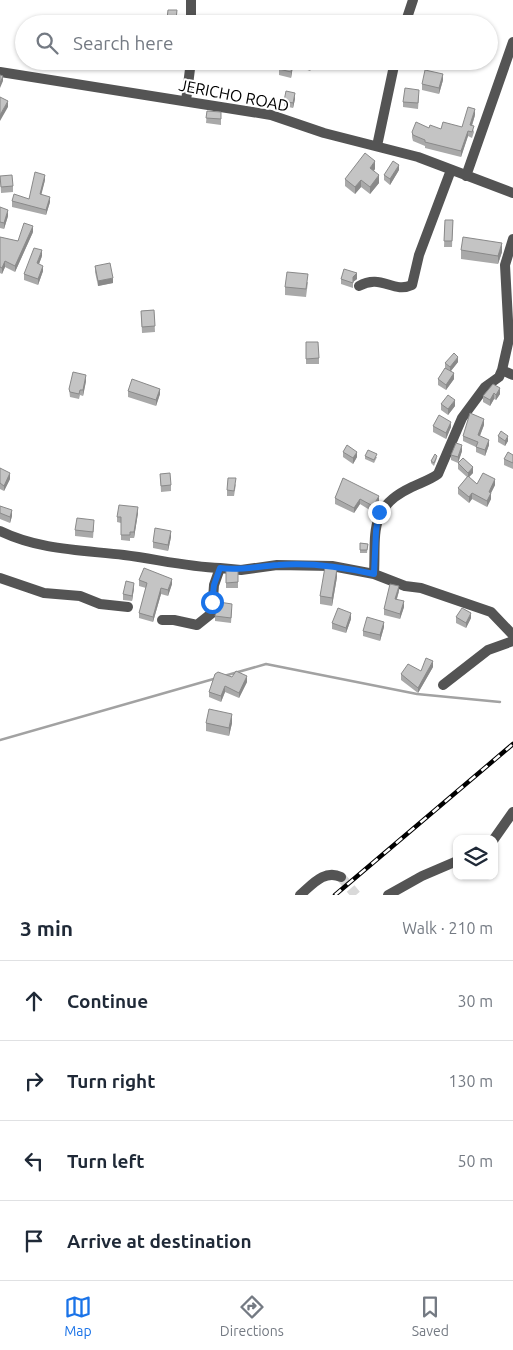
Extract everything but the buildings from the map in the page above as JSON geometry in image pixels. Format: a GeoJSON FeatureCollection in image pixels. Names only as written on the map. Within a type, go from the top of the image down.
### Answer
{"type":"FeatureCollection","features":[{"type":"Feature","properties":{"kind":"street"},"geometry":{"type":"LineString","coordinates":[[190,15],[191,0]]}},
{"type":"Feature","properties":{"kind":"street"},"geometry":{"type":"LineString","coordinates":[[408,15],[413,0]]}},
{"type":"Feature","properties":{"kind":"street"},"geometry":{"type":"LineString","coordinates":[[466,176],[513,42]]}},
{"type":"Feature","properties":{"kind":"street"},"geometry":{"type":"LineString","coordinates":[[186,101],[190,70]]}},
{"type":"Feature","properties":{"kind":"street"},"geometry":{"type":"LineString","coordinates":[[377,146],[393,70]]}},
{"type":"Feature","properties":{"kind":"street","name":"JERICHO ROAD"},"geometry":{"type":"LineString","coordinates":[[0,72],[271,115],[324,133],[418,157],[513,193]]}},
{"type":"Feature","properties":{"kind":"street"},"geometry":{"type":"LineString","coordinates":[[359,286],[368,280],[381,281],[399,287],[412,286],[419,255],[451,170]]}},
{"type":"Feature","properties":{"kind":"street"},"geometry":{"type":"LineString","coordinates":[[374,574],[379,512],[410,488],[438,474],[462,418],[485,387],[499,377],[502,370],[509,339],[505,266],[513,239]]}},
{"type":"Feature","properties":{"kind":"street"},"geometry":{"type":"LineString","coordinates":[[502,370],[513,375]]}},
{"type":"Feature","properties":{"kind":"street"},"geometry":{"type":"LineString","coordinates":[[0,531],[22,541],[44,546],[139,558],[174,565],[241,570],[277,565],[332,566],[374,574],[405,586],[421,588],[491,612],[513,635]]}},
{"type":"Feature","properties":{"kind":"street"},"geometry":{"type":"LineString","coordinates":[[162,620],[174,620],[197,625],[212,613],[214,585],[220,568]]}},
{"type":"Feature","properties":{"kind":"street"},"geometry":{"type":"LineString","coordinates":[[0,578],[44,593],[80,596],[100,604],[128,607]]}},
{"type":"Feature","properties":{"kind":"street"},"geometry":{"type":"LineString","coordinates":[[443,686],[488,650],[513,641]]}},
{"type":"Feature","properties":{"kind":"street"},"geometry":{"type":"LineString","coordinates":[[497,835],[513,812]]}},
{"type":"Feature","properties":{"kind":"street"},"geometry":{"type":"LineString","coordinates":[[388,895],[422,876],[453,863]]}},
{"type":"Feature","properties":{"kind":"street"},"geometry":{"type":"LineString","coordinates":[[300,895],[321,877],[331,874],[341,876]]}},
{"type":"Feature","properties":{"kind":"waterway"},"geometry":{"type":"LineString","coordinates":[[224,676],[266,664],[417,694],[500,702]]}},
{"type":"Feature","properties":{"kind":"waterway"},"geometry":{"type":"LineString","coordinates":[[0,740],[217,678]]}},
{"type":"Feature","properties":{"kind":"tunnel"},"geometry":{"type":"LineString","coordinates":[[341,877],[356,895]]}},
{"type":"Feature","properties":{"kind":"railway"},"geometry":{"type":"LineString","coordinates":[[335,895],[513,744]]}},
{"type":"Feature","properties":{"kind":"route"},"geometry":{"type":"LineString","coordinates":[[212,602],[214,585],[220,568],[241,570],[277,565],[332,566],[374,574],[377,518],[379,512]]}}]}
